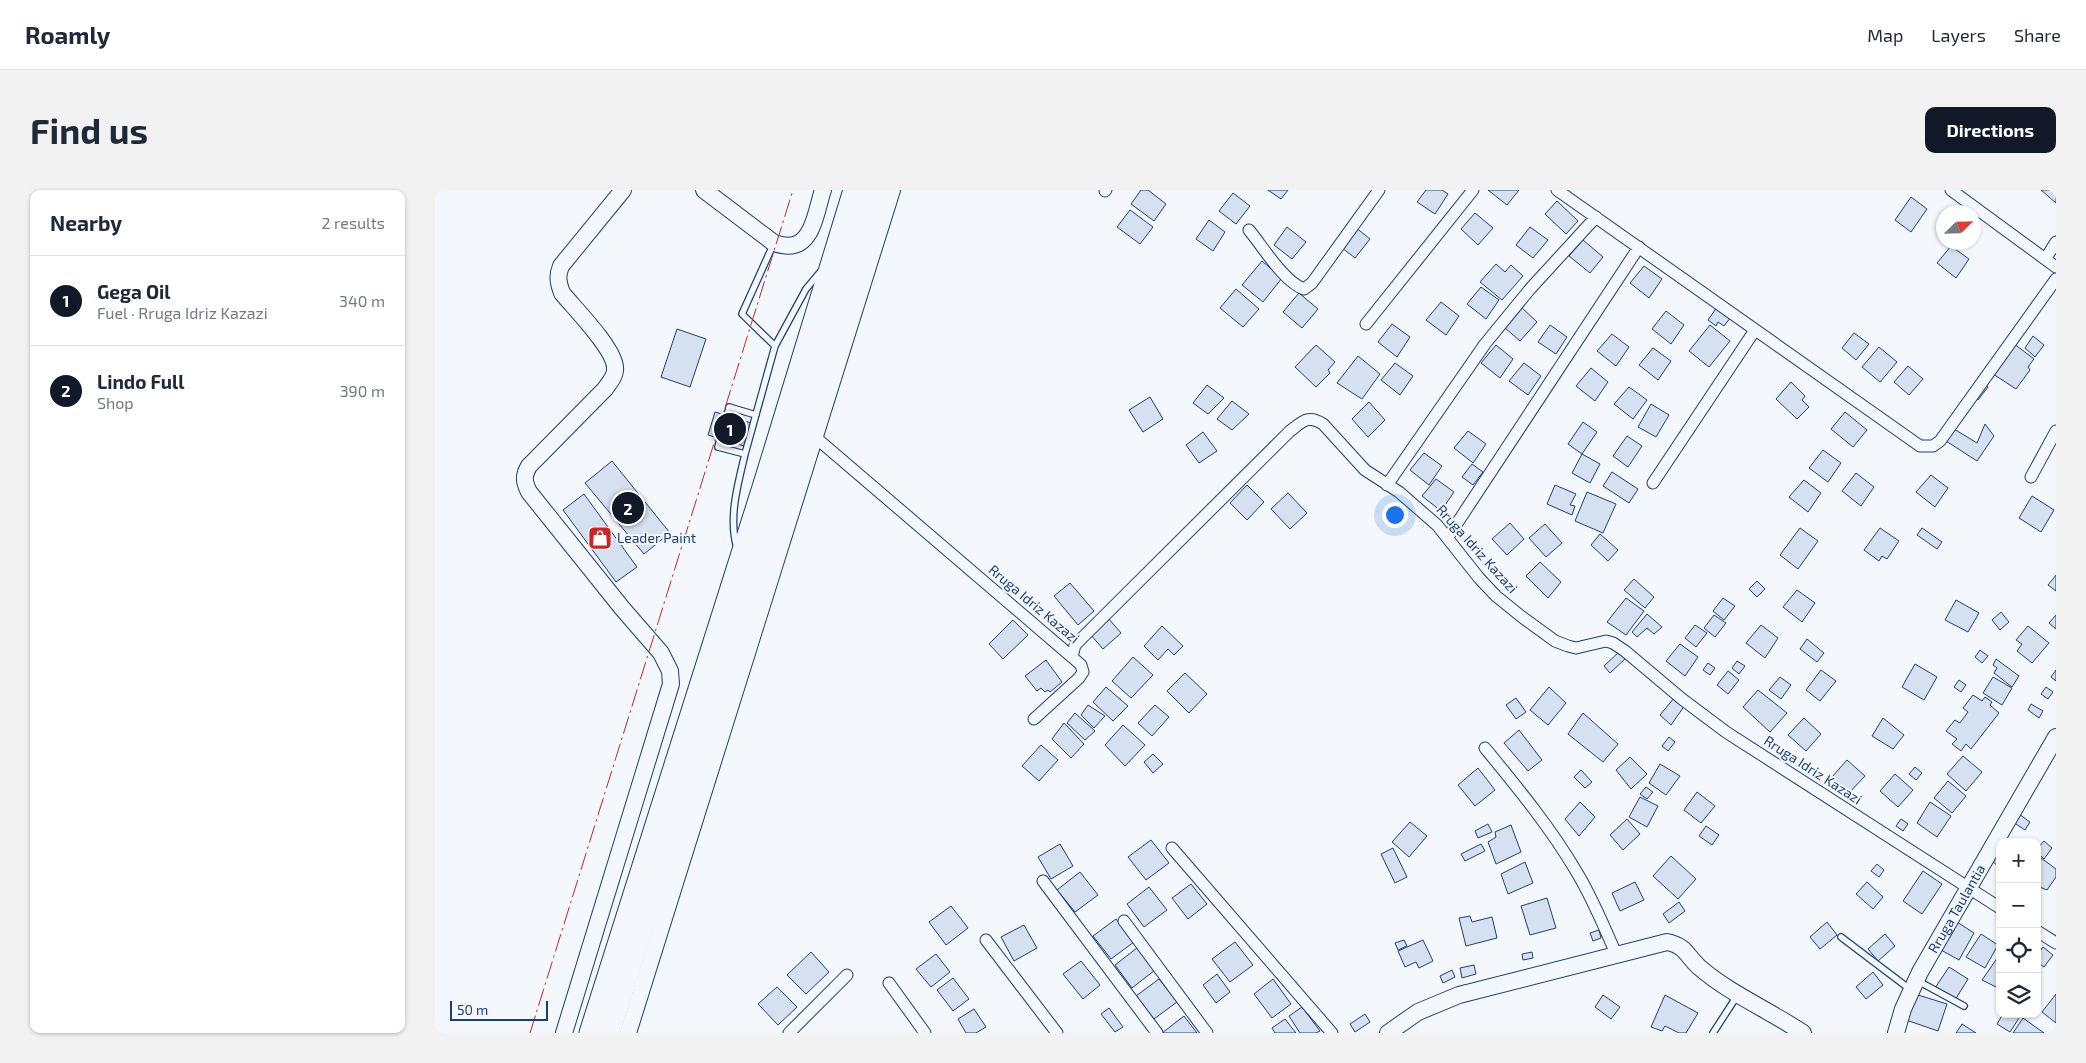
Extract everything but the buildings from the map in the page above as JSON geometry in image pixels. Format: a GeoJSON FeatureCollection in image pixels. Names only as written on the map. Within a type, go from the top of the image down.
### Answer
{"type":"FeatureCollection","features":[{"type":"Feature","properties":{"kind":"highway"},"geometry":{"type":"LineString","coordinates":[[590,1033],[741,558],[854,190]]}},
{"type":"Feature","properties":{"kind":"highway"},"geometry":{"type":"LineString","coordinates":[[609,1033],[875,190]]}},
{"type":"Feature","properties":{"kind":"street"},"geometry":{"type":"LineString","coordinates":[[564,1033],[671,684],[667,662],[529,492],[524,474],[529,466],[605,389],[613,378],[615,368],[608,348],[562,292],[558,284],[558,274],[561,266],[623,190]]}},
{"type":"Feature","properties":{"kind":"street"},"geometry":{"type":"LineString","coordinates":[[704,190],[774,243],[786,246],[795,245],[809,234],[823,190]]}},
{"type":"Feature","properties":{"kind":"street"},"geometry":{"type":"LineString","coordinates":[[628,1033],[892,190]]}},
{"type":"Feature","properties":{"kind":"street"},"geometry":{"type":"LineString","coordinates":[[1249,230],[1287,277],[1298,287],[1304,289],[1312,283],[1379,190]]}},
{"type":"Feature","properties":{"kind":"street"},"geometry":{"type":"LineString","coordinates":[[1366,324],[1473,190]]}},
{"type":"Feature","properties":{"kind":"street"},"geometry":{"type":"LineString","coordinates":[[1557,190],[1920,446],[1933,446],[1940,441],[2056,279]]}},
{"type":"Feature","properties":{"kind":"street"},"geometry":{"type":"LineString","coordinates":[[1951,190],[2056,267]]}},
{"type":"Feature","properties":{"kind":"street"},"geometry":{"type":"LineString","coordinates":[[1387,485],[1485,344],[1530,288],[1596,217]]}},
{"type":"Feature","properties":{"kind":"street"},"geometry":{"type":"LineString","coordinates":[[2046,258],[2056,242]]}},
{"type":"Feature","properties":{"kind":"street"},"geometry":{"type":"LineString","coordinates":[[1448,537],[1639,247]]}},
{"type":"Feature","properties":{"kind":"street"},"geometry":{"type":"LineString","coordinates":[[1653,483],[1755,330]]}},
{"type":"Feature","properties":{"kind":"street","name":"Rruga Idriz Kazazi"},"geometry":{"type":"LineString","coordinates":[[815,437],[1072,657],[1075,645],[1290,431],[1305,420],[1315,419],[1323,424],[1365,470],[1421,510],[1448,537],[1479,578],[1497,596],[1555,641],[1576,648],[1606,641],[1625,650],[1682,699],[1726,732],[1996,905]]}},
{"type":"Feature","properties":{"kind":"street"},"geometry":{"type":"LineString","coordinates":[[2031,477],[2056,431]]}},
{"type":"Feature","properties":{"kind":"street"},"geometry":{"type":"LineString","coordinates":[[1034,719],[1079,678],[1083,672],[1081,665],[1072,657]]}},
{"type":"Feature","properties":{"kind":"street","name":"Rruga Taulantia"},"geometry":{"type":"LineString","coordinates":[[1896,1033],[1913,985],[2056,737]]}},
{"type":"Feature","properties":{"kind":"street"},"geometry":{"type":"LineString","coordinates":[[1485,748],[1516,785],[1576,871],[1598,911],[1616,954]]}},
{"type":"Feature","properties":{"kind":"street"},"geometry":{"type":"LineString","coordinates":[[1172,848],[1332,1033]]}},
{"type":"Feature","properties":{"kind":"street"},"geometry":{"type":"LineString","coordinates":[[1043,881],[1157,1033]]}},
{"type":"Feature","properties":{"kind":"street"},"geometry":{"type":"LineString","coordinates":[[1124,921],[1207,1033]]}},
{"type":"Feature","properties":{"kind":"street"},"geometry":{"type":"LineString","coordinates":[[2041,934],[2056,943]]}},
{"type":"Feature","properties":{"kind":"street"},"geometry":{"type":"LineString","coordinates":[[986,940],[1057,1033]]}},
{"type":"Feature","properties":{"kind":"street"},"geometry":{"type":"LineString","coordinates":[[1387,1033],[1418,1012],[1459,995],[1667,942],[1683,948],[1705,971],[1738,994],[1803,1033]]}},
{"type":"Feature","properties":{"kind":"street"},"geometry":{"type":"LineString","coordinates":[[789,1033],[847,975]]}},
{"type":"Feature","properties":{"kind":"street"},"geometry":{"type":"LineString","coordinates":[[889,983],[925,1033]]}},
{"type":"Feature","properties":{"kind":"lane"},"geometry":{"type":"LineString","coordinates":[[774,243],[742,314],[775,346]]}},
{"type":"Feature","properties":{"kind":"lane"},"geometry":{"type":"LineString","coordinates":[[741,558],[735,541],[733,526],[736,494],[744,457],[775,346],[786,323],[814,278],[831,263]]}},
{"type":"Feature","properties":{"kind":"lane"},"geometry":{"type":"LineString","coordinates":[[727,416],[729,407],[756,415]]}},
{"type":"Feature","properties":{"kind":"lane"},"geometry":{"type":"LineString","coordinates":[[720,439],[718,446],[744,457]]}},
{"type":"Feature","properties":{"kind":"lane"},"geometry":{"type":"LineString","coordinates":[[1841,937],[1913,985],[1965,1006]]}},
{"type":"Feature","properties":{"kind":"lane"},"geometry":{"type":"LineString","coordinates":[[1713,1033],[1738,994]]}},
{"type":"Feature","properties":{"kind":"power"},"geometry":{"type":"LineString","coordinates":[[530,1033],[793,190]]}},
{"type":"Feature","properties":{"kind":"place","name":"Gega Oil"},"geometry":{"type":"Point","coordinates":[730,429]}},
{"type":"Feature","properties":{"kind":"place","name":"Lindo Full"},"geometry":{"type":"Point","coordinates":[628,508]}},
{"type":"Feature","properties":{"kind":"place","name":"Leader Paint"},"geometry":{"type":"Point","coordinates":[600,538]}}]}
